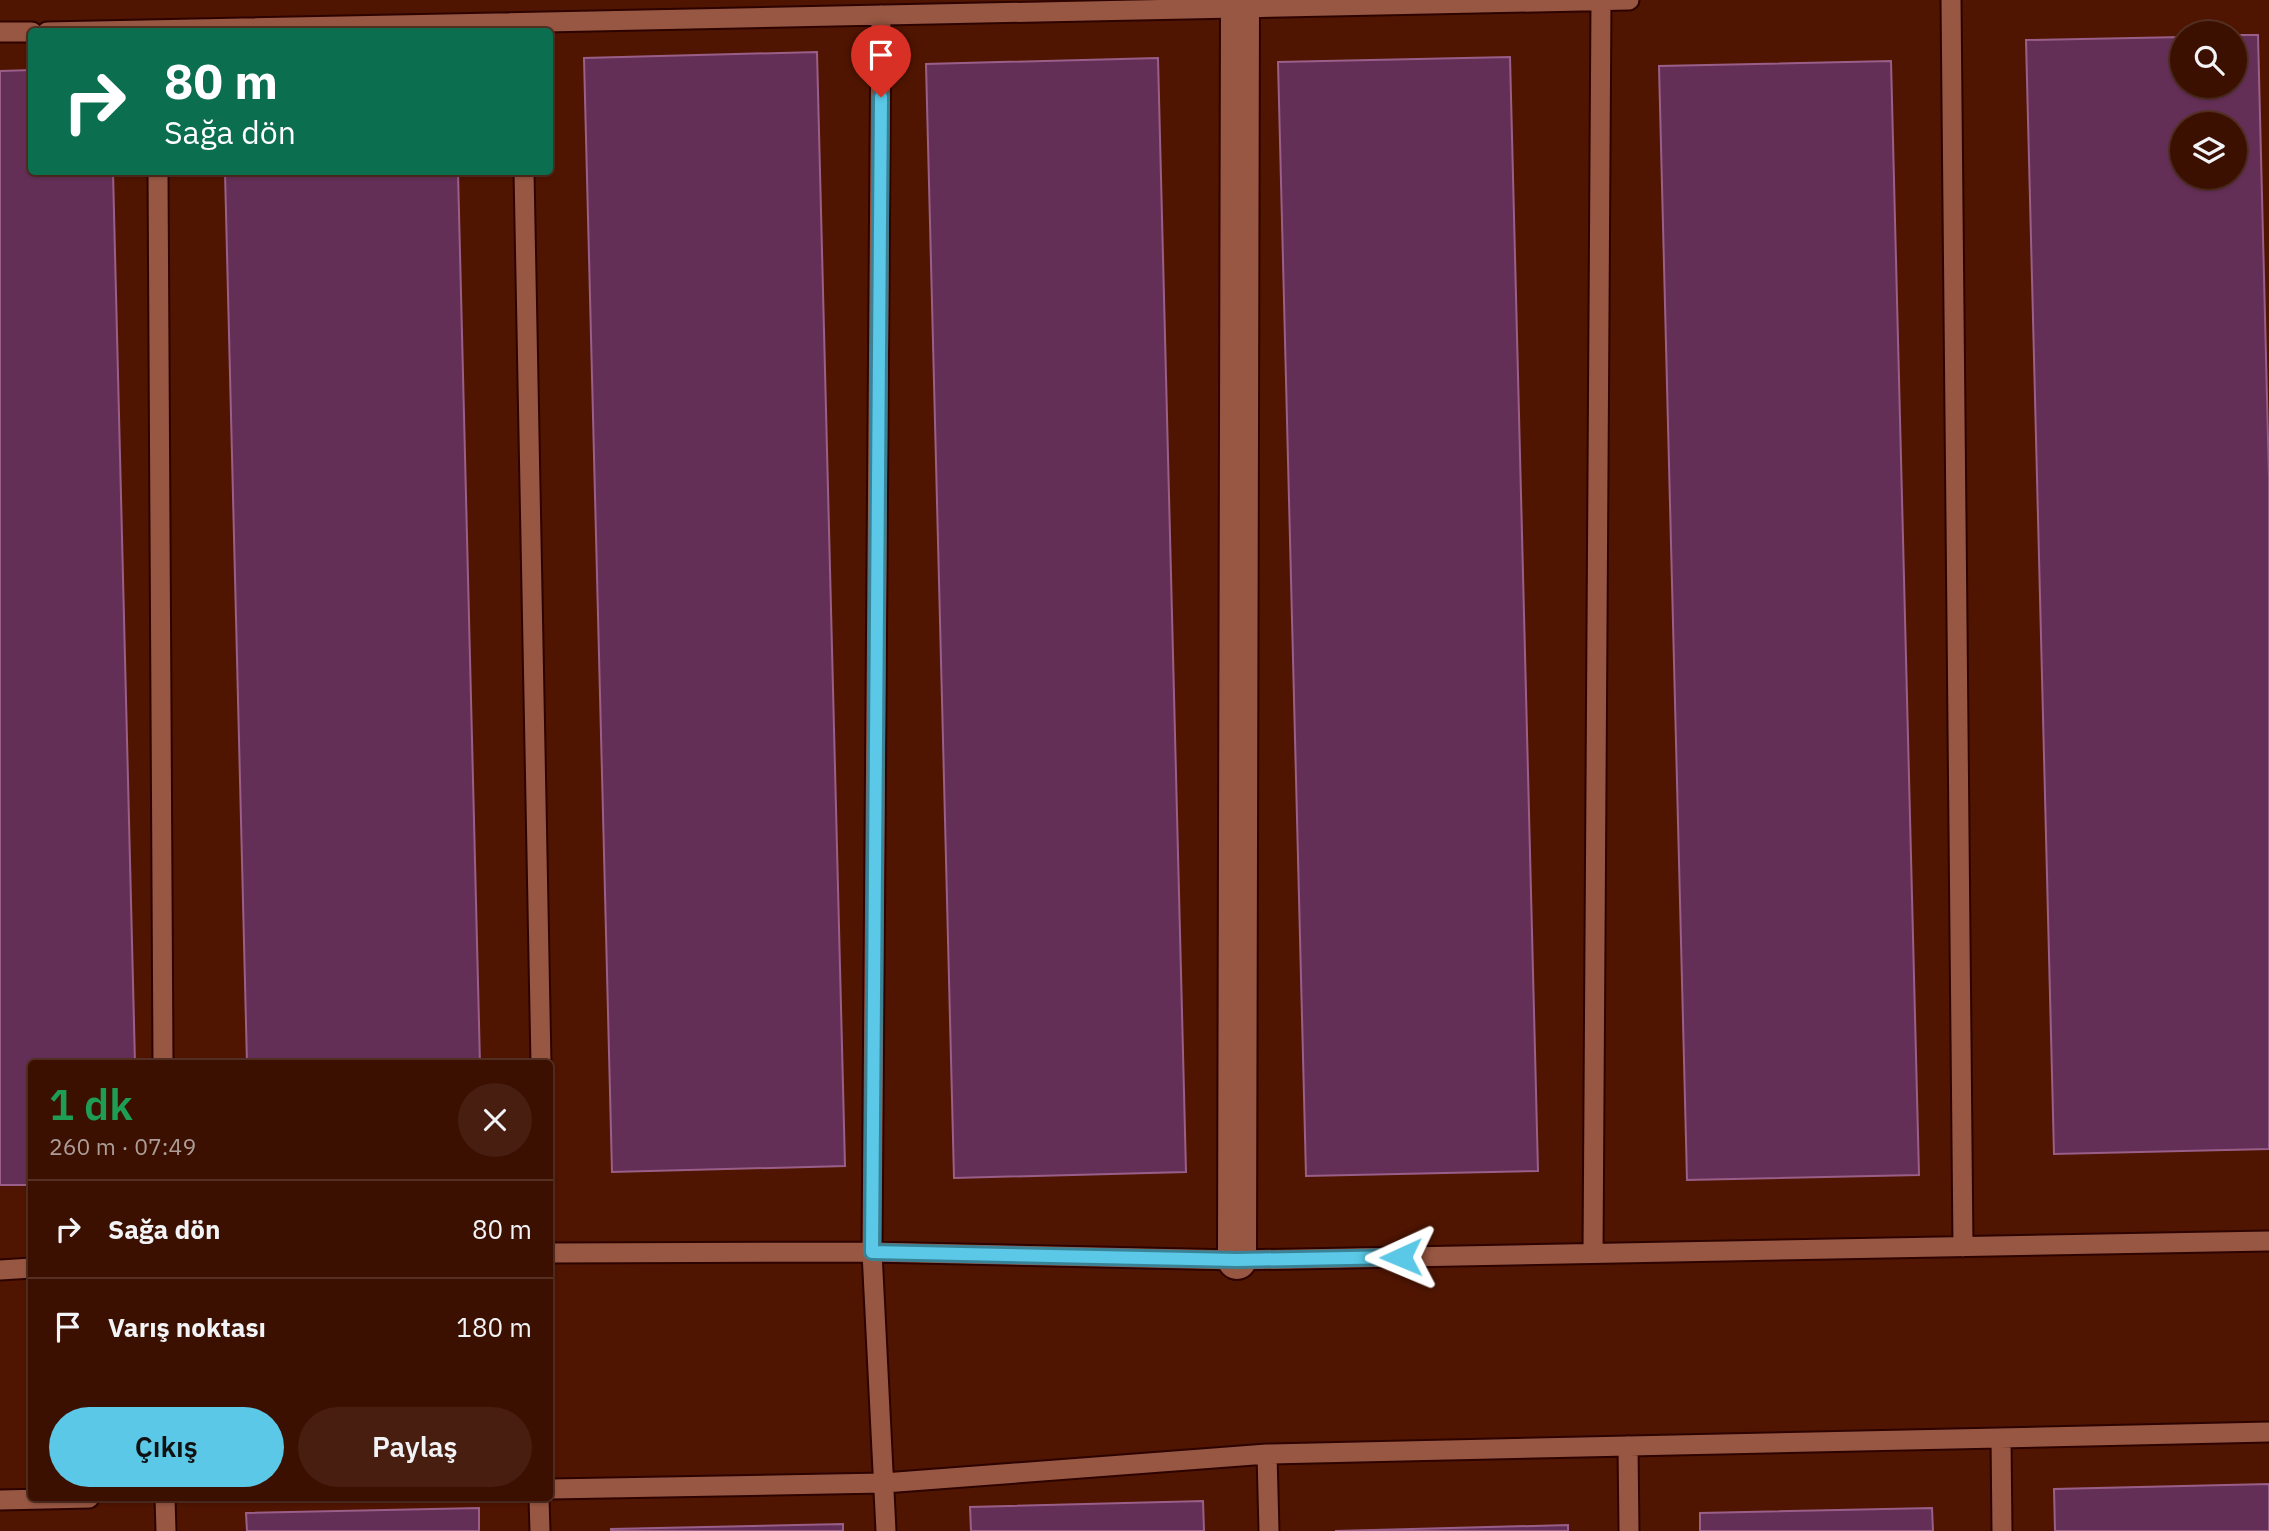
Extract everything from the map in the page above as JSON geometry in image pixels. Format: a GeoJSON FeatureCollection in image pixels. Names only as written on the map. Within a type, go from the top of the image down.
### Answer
{"type":"FeatureCollection","features":[{"type":"Feature","properties":{"kind":"street"},"geometry":{"type":"LineString","coordinates":[[1237,1260],[1240,8]]}},
{"type":"Feature","properties":{"kind":"lane"},"geometry":{"type":"LineString","coordinates":[[400,28],[1629,0]]}},
{"type":"Feature","properties":{"kind":"lane"},"geometry":{"type":"LineString","coordinates":[[1951,0],[1963,1247]]}},
{"type":"Feature","properties":{"kind":"lane"},"geometry":{"type":"LineString","coordinates":[[1593,1254],[1601,1]]}},
{"type":"Feature","properties":{"kind":"lane"},"geometry":{"type":"LineString","coordinates":[[881,15],[872,1252],[886,1531]]}},
{"type":"Feature","properties":{"kind":"lane"},"geometry":{"type":"LineString","coordinates":[[0,32],[28,32]]}},
{"type":"Feature","properties":{"kind":"lane"},"geometry":{"type":"LineString","coordinates":[[158,175],[163,1060]]}},
{"type":"Feature","properties":{"kind":"lane"},"geometry":{"type":"LineString","coordinates":[[524,175],[541,1060]]}},
{"type":"Feature","properties":{"kind":"lane"},"geometry":{"type":"LineString","coordinates":[[553,1253],[872,1252],[1237,1260],[2269,1241]]}},
{"type":"Feature","properties":{"kind":"lane"},"geometry":{"type":"LineString","coordinates":[[0,1270],[28,1268]]}},
{"type":"Feature","properties":{"kind":"lane"},"geometry":{"type":"LineString","coordinates":[[553,1489],[884,1483],[1267,1454],[2269,1432]]}},
{"type":"Feature","properties":{"kind":"lane"},"geometry":{"type":"LineString","coordinates":[[2001,1438],[2002,1531]]}},
{"type":"Feature","properties":{"kind":"lane"},"geometry":{"type":"LineString","coordinates":[[1628,1446],[1629,1531]]}},
{"type":"Feature","properties":{"kind":"lane"},"geometry":{"type":"LineString","coordinates":[[1267,1454],[1269,1531]]}},
{"type":"Feature","properties":{"kind":"lane"},"geometry":{"type":"LineString","coordinates":[[0,1500],[28,1499]]}},
{"type":"Feature","properties":{"kind":"lane"},"geometry":{"type":"LineString","coordinates":[[165,1501],[166,1531]]}},
{"type":"Feature","properties":{"kind":"lane"},"geometry":{"type":"LineString","coordinates":[[539,1501],[540,1531]]}},
{"type":"Feature","properties":{"kind":"building"},"geometry":{"type":"Polygon","coordinates":[[[2247,35],[2258,35],[2269,478],[2269,1149],[2054,1154],[2026,40],[2170,37],[2170,98],[2247,98],[2247,35]]]}},
{"type":"Feature","properties":{"kind":"building"},"geometry":{"type":"Polygon","coordinates":[[[817,52],[845,1166],[612,1172],[584,58],[817,52]]]}},
{"type":"Feature","properties":{"kind":"building"},"geometry":{"type":"Polygon","coordinates":[[[1510,57],[1538,1171],[1306,1176],[1278,62],[1510,57]]]}},
{"type":"Feature","properties":{"kind":"building"},"geometry":{"type":"Polygon","coordinates":[[[1158,58],[1186,1172],[954,1178],[926,64],[1158,58]]]}},
{"type":"Feature","properties":{"kind":"building"},"geometry":{"type":"Polygon","coordinates":[[[1891,61],[1919,1175],[1687,1180],[1659,66],[1891,61]]]}},
{"type":"Feature","properties":{"kind":"building"},"geometry":{"type":"Polygon","coordinates":[[[28,70],[28,175],[113,175],[135,1060],[28,1060],[28,1185],[0,1185],[0,71],[28,70]]]}},
{"type":"Feature","properties":{"kind":"building"},"geometry":{"type":"Polygon","coordinates":[[[225,175],[458,175],[480,1060],[247,1060],[225,175]]]}},
{"type":"Feature","properties":{"kind":"building"},"geometry":{"type":"Polygon","coordinates":[[[2269,1484],[2269,1531],[2055,1531],[2054,1489],[2269,1484]]]}},
{"type":"Feature","properties":{"kind":"building"},"geometry":{"type":"Polygon","coordinates":[[[1203,1501],[1204,1531],[971,1531],[970,1507],[1203,1501]]]}},
{"type":"Feature","properties":{"kind":"building"},"geometry":{"type":"Polygon","coordinates":[[[479,1508],[479,1531],[247,1531],[246,1513],[479,1508]]]}},
{"type":"Feature","properties":{"kind":"building"},"geometry":{"type":"Polygon","coordinates":[[[1932,1508],[1933,1531],[1700,1531],[1700,1513],[1932,1508]]]}},
{"type":"Feature","properties":{"kind":"building"},"geometry":{"type":"Polygon","coordinates":[[[843,1524],[843,1531],[611,1531],[611,1529],[843,1524]]]}},
{"type":"Feature","properties":{"kind":"building"},"geometry":{"type":"Polygon","coordinates":[[[1568,1525],[1568,1531],[1335,1531],[1568,1525]]]}},
{"type":"Feature","properties":{"kind":"route"},"geometry":{"type":"LineString","coordinates":[[881,97],[872,1252],[1237,1260],[1401,1257]]}}]}
